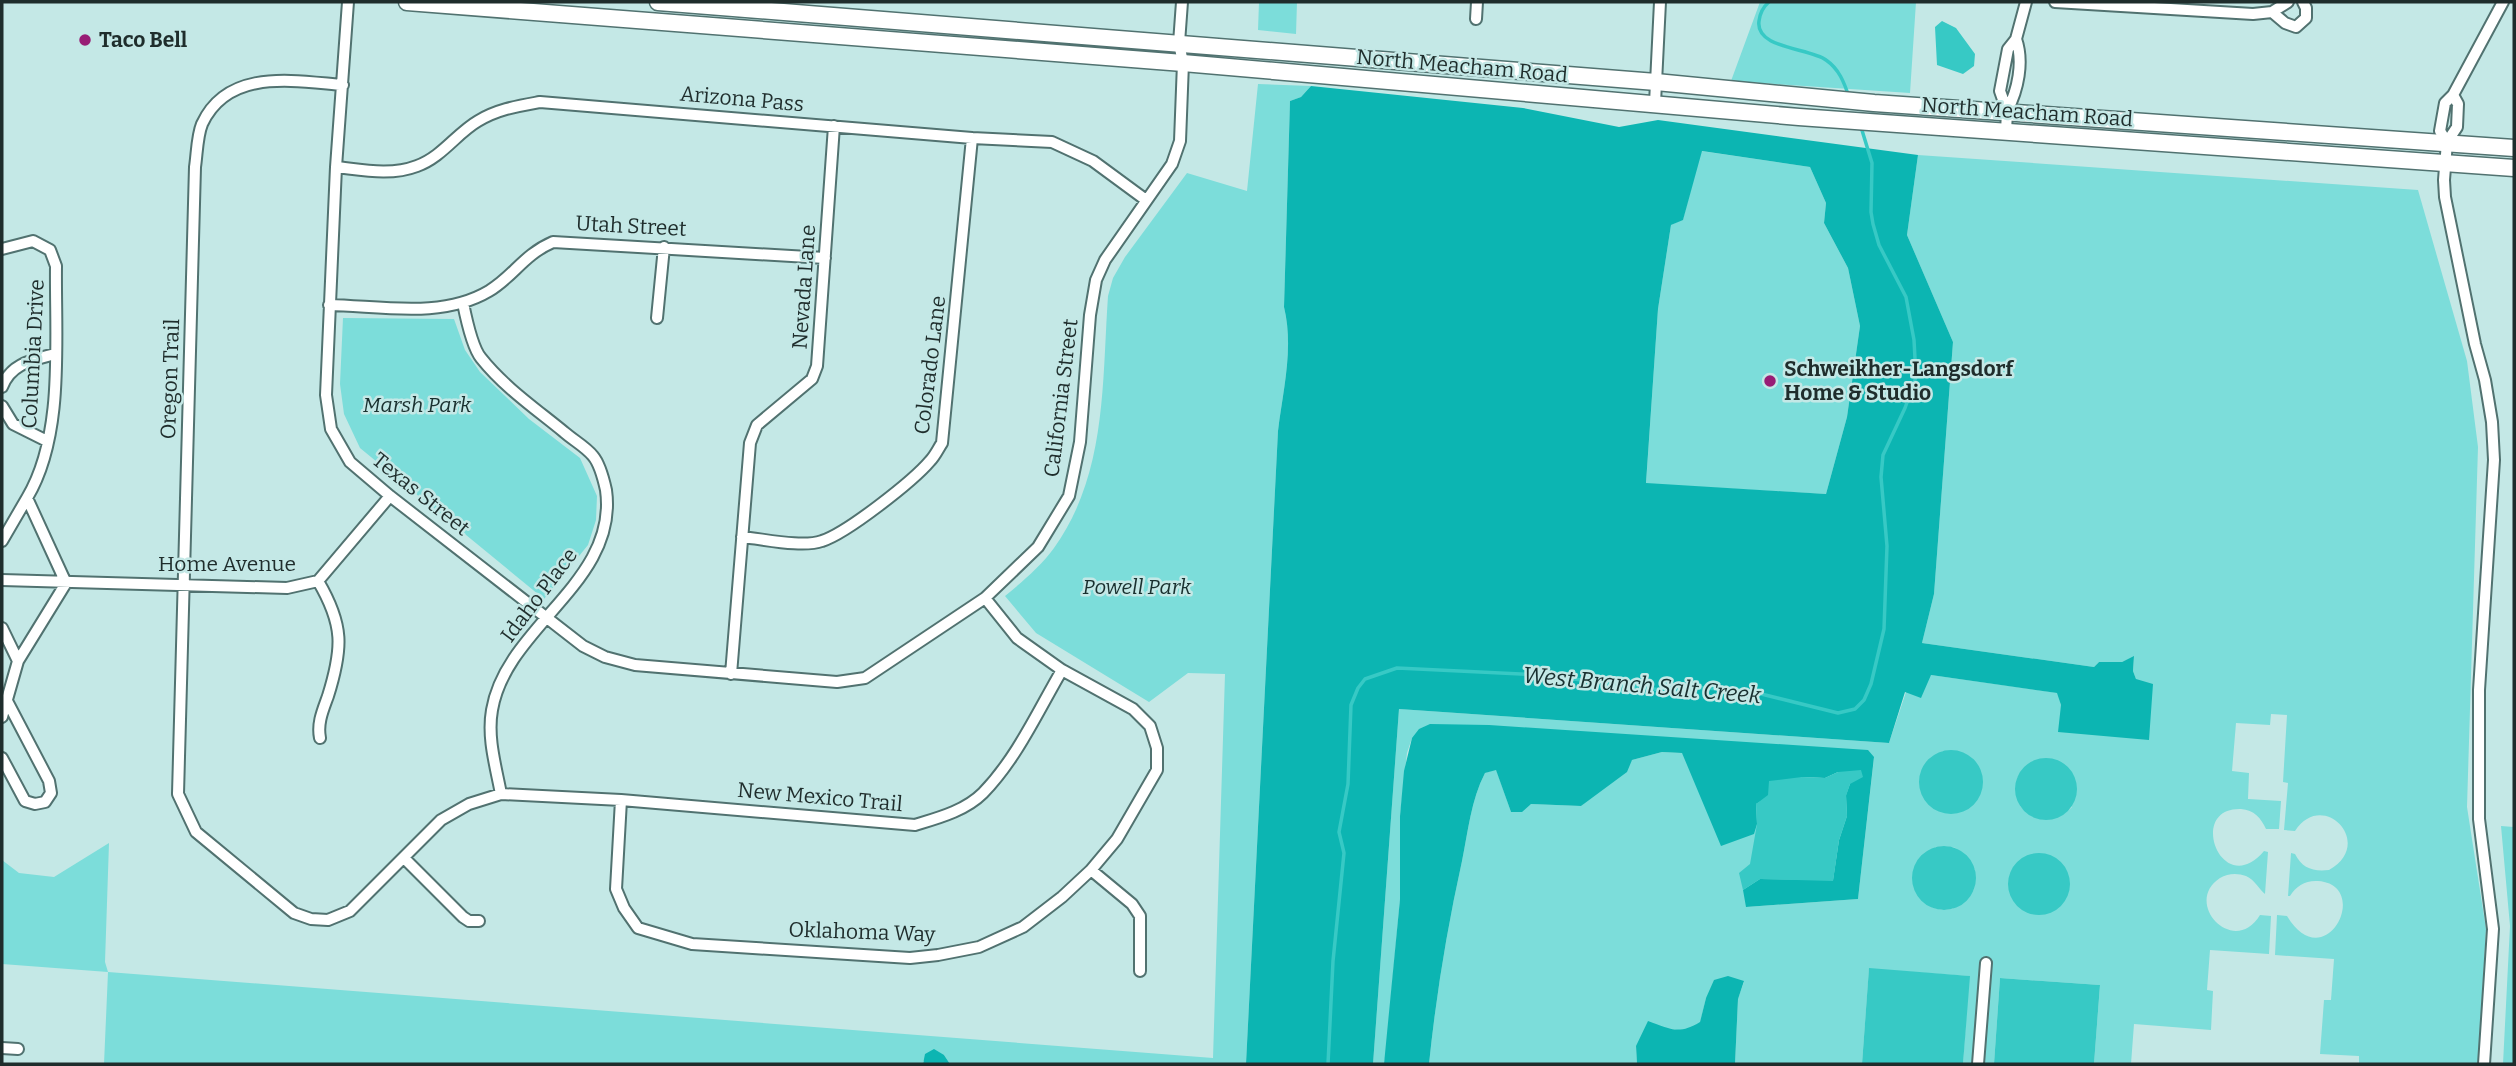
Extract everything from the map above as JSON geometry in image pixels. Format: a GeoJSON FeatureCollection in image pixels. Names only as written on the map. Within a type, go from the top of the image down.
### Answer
{"type":"FeatureCollection","features":[{"type":"Feature","properties":{"kind":"main road","name":"North Meacham Road"},"geometry":{"type":"LineString","coordinates":[[407,2],[1182,63],[1836,119],[2514,168]]}},
{"type":"Feature","properties":{"kind":"main road","name":"North Meacham Road"},"geometry":{"type":"LineString","coordinates":[[658,2],[1656,82],[1874,103],[2514,148]]}},
{"type":"Feature","properties":{"kind":"street","name":"Texas Street"},"geometry":{"type":"LineString","coordinates":[[348,2],[329,305],[326,395],[331,429],[350,462],[583,646],[605,657],[635,665],[731,674]]}},
{"type":"Feature","properties":{"kind":"street","name":"California Street"},"geometry":{"type":"LineString","coordinates":[[731,674],[837,682],[865,678],[985,598],[1038,547],[1069,495],[1080,442],[1090,315],[1096,280],[1105,260],[1172,164],[1180,141],[1182,63],[1179,43],[1182,2]]}},
{"type":"Feature","properties":{"kind":"street"},"geometry":{"type":"LineString","coordinates":[[1476,19],[1477,2]]}},
{"type":"Feature","properties":{"kind":"street"},"geometry":{"type":"LineString","coordinates":[[1655,103],[1660,2]]}},
{"type":"Feature","properties":{"kind":"street"},"geometry":{"type":"LineString","coordinates":[[2006,132],[2007,111],[2000,91],[2008,49],[2015,39],[2026,2]]}},
{"type":"Feature","properties":{"kind":"street"},"geometry":{"type":"LineString","coordinates":[[2055,2],[2253,15],[2272,12],[2288,2]]}},
{"type":"Feature","properties":{"kind":"street"},"geometry":{"type":"LineString","coordinates":[[2272,12],[2285,23],[2296,27],[2306,18],[2303,2]]}},
{"type":"Feature","properties":{"kind":"street"},"geometry":{"type":"LineString","coordinates":[[2447,142],[2440,131],[2445,103],[2453,95],[2503,2]]}},
{"type":"Feature","properties":{"kind":"street"},"geometry":{"type":"LineString","coordinates":[[2007,111],[2016,92],[2020,50],[2015,39]]}},
{"type":"Feature","properties":{"kind":"street","name":"Oregon Trail"},"geometry":{"type":"LineString","coordinates":[[343,85],[284,80],[245,84],[218,101],[201,125],[195,167],[178,794],[196,832],[294,914],[311,919],[328,920],[350,911],[404,858]]}},
{"type":"Feature","properties":{"kind":"street"},"geometry":{"type":"LineString","coordinates":[[2453,95],[2458,104],[2457,127],[2447,142],[2445,197],[2474,344],[2485,380],[2492,422],[2494,460],[2480,690],[2479,820],[2493,929],[2484,1064]]}},
{"type":"Feature","properties":{"kind":"street","name":"Arizona Pass"},"geometry":{"type":"LineString","coordinates":[[336,167],[380,172],[417,166],[443,150],[477,121],[508,107],[540,102],[972,138],[1052,142],[1093,161],[1146,200]]}},
{"type":"Feature","properties":{"kind":"street","name":"Nevada Lane"},"geometry":{"type":"LineString","coordinates":[[731,674],[750,443],[757,425],[804,387],[812,379],[817,366],[834,126]]}},
{"type":"Feature","properties":{"kind":"street","name":"Colorado Lane"},"geometry":{"type":"LineString","coordinates":[[742,537],[803,543],[821,542],[840,533],[882,503],[930,461],[942,443],[972,138]]}},
{"type":"Feature","properties":{"kind":"street","name":"Columbia Drive"},"geometry":{"type":"LineString","coordinates":[[2,249],[33,241],[50,250],[56,267],[53,409],[47,441],[39,478],[2,541]]}},
{"type":"Feature","properties":{"kind":"street","name":"Utah Street"},"geometry":{"type":"LineString","coordinates":[[329,305],[436,308],[463,303],[491,290],[536,249],[553,242],[825,258]]}},
{"type":"Feature","properties":{"kind":"street"},"geometry":{"type":"LineString","coordinates":[[657,318],[664,247]]}},
{"type":"Feature","properties":{"kind":"street","name":"Idaho Place"},"geometry":{"type":"LineString","coordinates":[[463,303],[479,356],[510,388],[594,457],[606,489],[606,520],[586,570],[512,661],[499,685],[492,711],[491,738],[501,794]]}},
{"type":"Feature","properties":{"kind":"street"},"geometry":{"type":"LineString","coordinates":[[2,387],[6,377],[16,367],[55,354]]}},
{"type":"Feature","properties":{"kind":"street"},"geometry":{"type":"LineString","coordinates":[[2,406],[13,424],[47,441]]}},
{"type":"Feature","properties":{"kind":"street","name":"Home Avenue"},"geometry":{"type":"LineString","coordinates":[[2,580],[286,587],[318,581],[390,496]]}},
{"type":"Feature","properties":{"kind":"street"},"geometry":{"type":"LineString","coordinates":[[2,717],[18,661],[66,583],[27,498]]}},
{"type":"Feature","properties":{"kind":"street"},"geometry":{"type":"LineString","coordinates":[[318,581],[332,604],[340,637],[337,666],[317,726],[320,738]]}},
{"type":"Feature","properties":{"kind":"street"},"geometry":{"type":"LineString","coordinates":[[985,598],[1017,638],[1062,670]]}},
{"type":"Feature","properties":{"kind":"street"},"geometry":{"type":"LineString","coordinates":[[2,628],[18,661]]}},
{"type":"Feature","properties":{"kind":"street","name":"Oklahoma Way"},"geometry":{"type":"LineString","coordinates":[[621,800],[615,889],[638,928],[692,944],[910,958],[938,956],[979,947],[1023,927],[1062,898],[1091,870],[1117,839],[1157,770],[1157,748],[1150,726],[1133,709],[1062,670]]}},
{"type":"Feature","properties":{"kind":"street","name":"New Mexico Trail"},"geometry":{"type":"LineString","coordinates":[[501,794],[621,800],[915,825],[949,815],[982,794],[1007,762],[1062,670]]}},
{"type":"Feature","properties":{"kind":"street"},"geometry":{"type":"LineString","coordinates":[[2,758],[25,801],[35,804],[45,802],[51,793],[49,781],[6,699]]}},
{"type":"Feature","properties":{"kind":"street"},"geometry":{"type":"LineString","coordinates":[[479,921],[463,917],[404,858],[441,820],[469,804],[501,794]]}},
{"type":"Feature","properties":{"kind":"street"},"geometry":{"type":"LineString","coordinates":[[1091,870],[1132,904],[1140,916],[1140,971]]}},
{"type":"Feature","properties":{"kind":"street"},"geometry":{"type":"LineString","coordinates":[[1978,1064],[1986,963]]}},
{"type":"Feature","properties":{"kind":"street"},"geometry":{"type":"LineString","coordinates":[[2,1048],[18,1049]]}},
{"type":"Feature","properties":{"kind":"green space"},"geometry":{"type":"Polygon","coordinates":[[[1259,2],[1297,2],[1296,34],[1258,30],[1259,2]]]}},
{"type":"Feature","properties":{"kind":"green space"},"geometry":{"type":"Polygon","coordinates":[[[1760,2],[1916,2],[1910,93],[1731,81],[1760,2]]]}},
{"type":"Feature","properties":{"kind":"green space","name":"Powell Park"},"geometry":{"type":"Polygon","coordinates":[[[1258,84],[1311,86],[1301,97],[1290,101],[1284,307],[1288,353],[1278,431],[1246,1064],[950,1064],[944,1055],[923,1061],[923,1064],[104,1064],[108,972],[1213,1058],[1225,674],[1188,673],[1149,702],[1036,633],[1005,596],[1054,548],[1084,490],[1099,427],[1108,296],[1113,278],[1125,257],[1187,173],[1247,191],[1258,84]]]}},
{"type":"Feature","properties":{"kind":"green space"},"geometry":{"type":"Polygon","coordinates":[[[1701,151],[1810,167],[1826,203],[1824,223],[1848,268],[1860,326],[1847,417],[1826,494],[1646,484],[1658,309],[1671,225],[1683,219],[1701,151]]]}},
{"type":"Feature","properties":{"kind":"green space"},"geometry":{"type":"Polygon","coordinates":[[[1918,155],[2418,190],[2467,361],[2478,447],[2467,807],[2486,929],[2478,1064],[2359,1064],[2359,1056],[2320,1054],[2324,1000],[2331,1000],[2334,959],[2275,955],[2277,915],[2287,916],[2301,933],[2316,938],[2328,934],[2337,924],[2342,910],[2342,897],[2334,886],[2318,881],[2309,882],[2288,896],[2291,853],[2309,868],[2329,870],[2342,859],[2347,847],[2346,835],[2340,825],[2319,815],[2306,819],[2295,831],[2284,830],[2288,783],[2283,782],[2287,715],[2271,714],[2270,725],[2236,723],[2232,771],[2249,773],[2248,799],[2281,801],[2279,829],[2266,829],[2256,815],[2241,809],[2224,812],[2215,822],[2213,835],[2216,848],[2224,859],[2235,865],[2249,863],[2264,851],[2268,852],[2265,894],[2249,878],[2233,874],[2220,878],[2210,889],[2207,900],[2209,912],[2216,922],[2226,929],[2237,931],[2249,927],[2260,915],[2271,916],[2269,954],[2210,950],[2207,990],[2213,991],[2211,1030],[2134,1024],[2131,1064],[2094,1064],[2100,985],[2000,978],[1994,1064],[1963,1064],[1969,976],[1869,969],[1862,1064],[1735,1064],[1738,998],[1744,982],[1706,998],[1700,1023],[1686,1031],[1670,1029],[1636,1046],[1637,1064],[1429,1064],[1452,912],[1473,805],[1485,773],[1496,769],[1511,812],[1531,804],[1581,806],[1632,760],[1662,752],[1682,753],[1756,804],[1769,781],[1802,777],[1825,778],[1838,772],[1863,777],[1839,840],[1833,881],[1760,879],[1747,907],[1858,899],[1874,758],[1412,738],[1407,753],[1400,816],[1400,899],[1386,1052],[1384,1064],[1373,1064],[1399,709],[1889,743],[1906,692],[1931,675],[2058,693],[2061,705],[2136,679],[2133,671],[2134,657],[2122,662],[2099,662],[2094,667],[1922,643],[1934,594],[1953,342],[1907,235],[1918,155]],[[1943,751],[1927,761],[1939,811],[1960,812],[1943,751]],[[2030,763],[2017,778],[2020,806],[2032,816],[2052,818],[2072,807],[2030,763]],[[1935,847],[1931,907],[1952,909],[1974,890],[1975,870],[1956,848],[1935,847]]]}},
{"type":"Feature","properties":{"kind":"green space","name":"Marsh Park"},"geometry":{"type":"Polygon","coordinates":[[[343,318],[454,319],[465,350],[480,372],[529,419],[580,458],[597,496],[596,520],[588,545],[544,599],[360,448],[344,414],[340,384],[343,318]]]}},
{"type":"Feature","properties":{"kind":"green space"},"geometry":{"type":"Polygon","coordinates":[[[2501,826],[2514,827],[2514,1064],[2503,1064],[2510,926],[2501,826]]]}},
{"type":"Feature","properties":{"kind":"green space"},"geometry":{"type":"Polygon","coordinates":[[[109,843],[105,962],[108,972],[2,964],[2,860],[19,873],[54,877],[109,843]]]}},
{"type":"Feature","properties":{"kind":"shaded area"},"geometry":{"type":"Polygon","coordinates":[[[1942,21],[1956,28],[1975,54],[1974,66],[1963,74],[1937,65],[1935,27],[1942,21]]]}},
{"type":"Feature","properties":{"kind":"shaded area"},"geometry":{"type":"Polygon","coordinates":[[[1311,86],[1523,108],[1619,127],[1658,120],[1918,155],[1907,235],[1953,342],[1934,594],[1922,643],[2094,667],[2099,662],[2122,662],[2134,656],[2133,671],[2136,679],[2153,684],[2149,740],[2058,732],[2061,705],[2057,693],[1931,675],[1921,698],[1905,692],[1889,743],[1399,709],[1373,1064],[1246,1064],[1278,431],[1288,353],[1284,307],[1290,101],[1301,97],[1311,86]],[[1702,151],[1683,220],[1671,225],[1658,309],[1646,483],[1826,494],[1847,417],[1860,326],[1848,268],[1824,223],[1826,203],[1810,167],[1702,151]]]}},
{"type":"Feature","properties":{"kind":"shaded area"},"geometry":{"type":"Polygon","coordinates":[[[1430,724],[1489,725],[1868,750],[1874,757],[1858,899],[1746,907],[1743,890],[1760,879],[1833,880],[1839,840],[1847,816],[1846,795],[1850,784],[1838,772],[1825,778],[1802,777],[1756,804],[1757,824],[1754,834],[1721,846],[1682,753],[1662,752],[1632,760],[1627,772],[1581,806],[1531,804],[1522,812],[1511,812],[1496,770],[1485,773],[1473,805],[1452,912],[1429,1064],[1384,1064],[1400,899],[1400,816],[1404,771],[1412,738],[1419,729],[1430,724]]]}},
{"type":"Feature","properties":{"kind":"shaded area"},"geometry":{"type":"Polygon","coordinates":[[[1951,750],[1969,756],[1977,764],[1983,782],[1977,800],[1969,808],[1951,814],[1933,808],[1925,800],[1919,782],[1925,764],[1933,756],[1951,750]]]}},
{"type":"Feature","properties":{"kind":"shaded area"},"geometry":{"type":"Polygon","coordinates":[[[2046,758],[2058,760],[2068,767],[2075,777],[2075,801],[2068,811],[2058,818],[2046,820],[2034,818],[2024,811],[2017,801],[2015,789],[2017,777],[2024,767],[2034,760],[2046,758]]]}},
{"type":"Feature","properties":{"kind":"shaded area"},"geometry":{"type":"Polygon","coordinates":[[[1861,770],[1863,777],[1850,784],[1846,796],[1847,816],[1839,840],[1833,881],[1760,879],[1743,890],[1739,873],[1750,864],[1757,824],[1756,804],[1768,795],[1769,781],[1802,777],[1825,778],[1838,772],[1861,770]]]}},
{"type":"Feature","properties":{"kind":"shaded area"},"geometry":{"type":"Polygon","coordinates":[[[1944,846],[1956,848],[1967,855],[1974,866],[1974,890],[1967,901],[1956,908],[1944,910],[1932,908],[1921,901],[1914,890],[1912,878],[1914,866],[1921,855],[1932,848],[1944,846]]]}},
{"type":"Feature","properties":{"kind":"shaded area"},"geometry":{"type":"Polygon","coordinates":[[[2033,853],[2045,853],[2061,862],[2068,872],[2068,896],[2061,906],[2045,915],[2033,915],[2022,910],[2013,901],[2008,890],[2008,878],[2013,867],[2022,858],[2033,853]]]}},
{"type":"Feature","properties":{"kind":"shaded area"},"geometry":{"type":"Polygon","coordinates":[[[1869,968],[1970,976],[1963,1064],[1862,1064],[1869,968]]]}},
{"type":"Feature","properties":{"kind":"shaded area"},"geometry":{"type":"Polygon","coordinates":[[[1728,976],[1744,981],[1738,999],[1735,1064],[1637,1064],[1636,1046],[1648,1021],[1680,1030],[1693,1026],[1700,1022],[1714,980],[1728,976]]]}},
{"type":"Feature","properties":{"kind":"shaded area"},"geometry":{"type":"Polygon","coordinates":[[[2000,978],[2100,985],[2094,1064],[1994,1064],[2000,978]]]}},
{"type":"Feature","properties":{"kind":"shaded area"},"geometry":{"type":"Polygon","coordinates":[[[934,1049],[944,1055],[950,1064],[923,1064],[925,1054],[934,1049]]]}},
{"type":"Feature","properties":{"kind":"waterway","name":"West Branch Salt Creek"},"geometry":{"type":"LineString","coordinates":[[1769,2],[1762,10],[1760,30],[1774,42],[1826,60],[1840,76],[1849,97]]}},
{"type":"Feature","properties":{"kind":"waterway","name":"West Branch Salt Creek"},"geometry":{"type":"LineString","coordinates":[[1328,1064],[1333,961],[1344,853],[1339,832],[1348,784],[1351,705],[1365,679],[1397,668],[1542,675],[1669,691],[1691,687],[1749,691],[1838,713],[1855,709],[1864,700],[1871,684],[1884,629],[1887,546],[1881,477],[1883,455],[1916,377],[1914,340],[1906,297],[1879,245],[1873,224],[1872,163],[1861,127]]}},
{"type":"Feature","properties":{"kind":"place","name":"Taco Bell"},"geometry":{"type":"Point","coordinates":[85,40]}},
{"type":"Feature","properties":{"kind":"place","name":"Schweikher-Langsdorf Home & Studio"},"geometry":{"type":"Point","coordinates":[1770,381]}}]}
